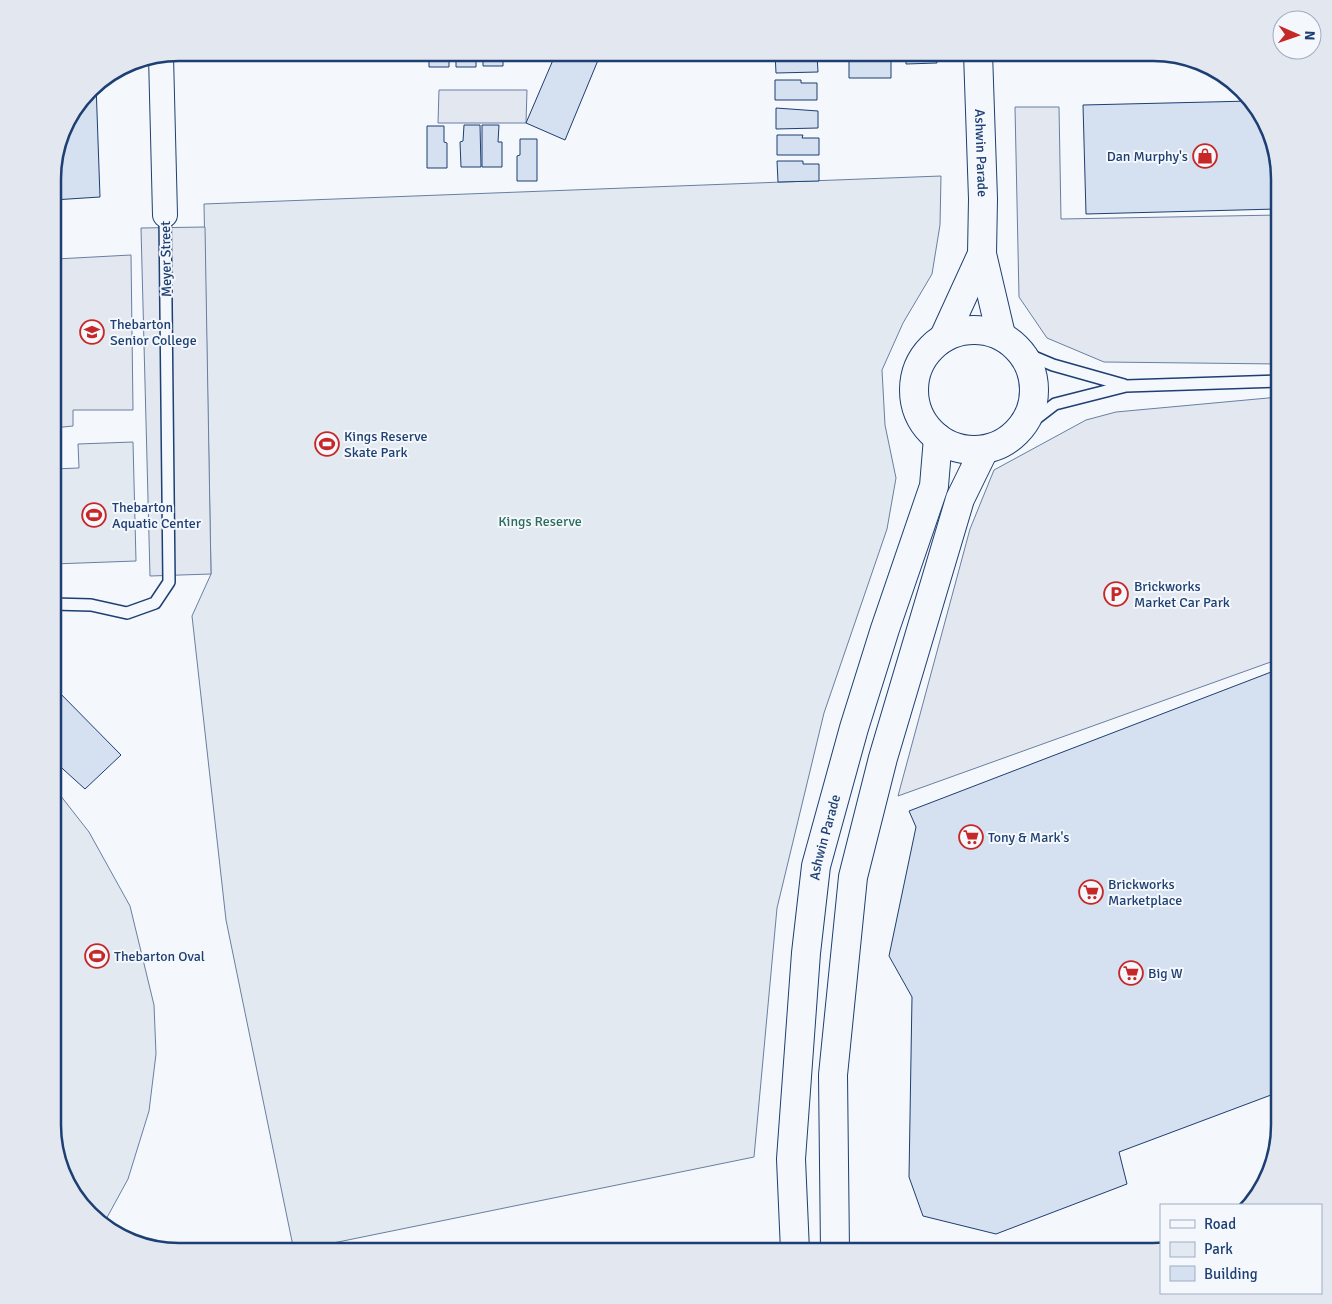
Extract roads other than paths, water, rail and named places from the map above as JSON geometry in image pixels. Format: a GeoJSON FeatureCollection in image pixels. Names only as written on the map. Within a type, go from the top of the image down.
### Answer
{"type":"FeatureCollection","features":[{"type":"Feature","properties":{"kind":"street","name":"Ashwin Parade"},"geometry":{"type":"LineString","coordinates":[[978,62],[983,199],[982,254],[1011,343]]}},
{"type":"Feature","properties":{"kind":"street","name":"Meyer Street"},"geometry":{"type":"LineString","coordinates":[[161,63],[165,215]]}},
{"type":"Feature","properties":{"kind":"street","name":"Ashwin Parade"},"geometry":{"type":"LineString","coordinates":[[944,337],[982,254]]}},
{"type":"Feature","properties":{"kind":"street"},"geometry":{"type":"LineString","coordinates":[[972,329],[1011,343],[1034,379],[1032,409],[1016,434],[984,450],[960,449],[938,438],[922,420],[914,398],[916,374],[926,353],[944,337],[972,329]]}},
{"type":"Feature","properties":{"kind":"street","name":"Ashwin Parade"},"geometry":{"type":"LineString","coordinates":[[795,1243],[791,1159],[806,953],[816,866],[859,710],[934,486],[938,438]]}},
{"type":"Feature","properties":{"kind":"street"},"geometry":{"type":"LineString","coordinates":[[835,1243],[833,1075],[853,877],[880,766],[960,499],[984,450]]}},
{"type":"Feature","properties":{"kind":"lane","name":"Meyer Street"},"geometry":{"type":"LineString","coordinates":[[62,604],[91,605],[127,613],[155,602],[169,582],[165,215]]}},
{"type":"Feature","properties":{"kind":"lane"},"geometry":{"type":"LineString","coordinates":[[1011,343],[1053,365],[1126,386]]}},
{"type":"Feature","properties":{"kind":"lane"},"geometry":{"type":"LineString","coordinates":[[1016,434],[1055,404],[1126,386],[1271,381]]}},
{"type":"Feature","properties":{"kind":"place","name":"Dan Murphy's"},"geometry":{"type":"Point","coordinates":[1205,156]}},
{"type":"Feature","properties":{"kind":"place","name":"Thebarton Senior College"},"geometry":{"type":"Point","coordinates":[92,332]}},
{"type":"Feature","properties":{"kind":"place","name":"Kings Reserve Skate Park"},"geometry":{"type":"Point","coordinates":[327,444]}},
{"type":"Feature","properties":{"kind":"place","name":"Thebarton Aquatic Center"},"geometry":{"type":"Point","coordinates":[94,515]}},
{"type":"Feature","properties":{"kind":"place","name":"Brickworks Market Car Park"},"geometry":{"type":"Point","coordinates":[1116,594]}},
{"type":"Feature","properties":{"kind":"place","name":"Tony & Mark's"},"geometry":{"type":"Point","coordinates":[971,837]}},
{"type":"Feature","properties":{"kind":"place","name":"Brickworks Marketplace"},"geometry":{"type":"Point","coordinates":[1091,892]}},
{"type":"Feature","properties":{"kind":"place","name":"Thebarton Oval"},"geometry":{"type":"Point","coordinates":[97,956]}},
{"type":"Feature","properties":{"kind":"place","name":"Big W"},"geometry":{"type":"Point","coordinates":[1131,973]}},
{"type":"Feature","properties":{"kind":"park label","name":"Kings Reserve"},"geometry":{"type":"Point","coordinates":[540,521]}}]}
